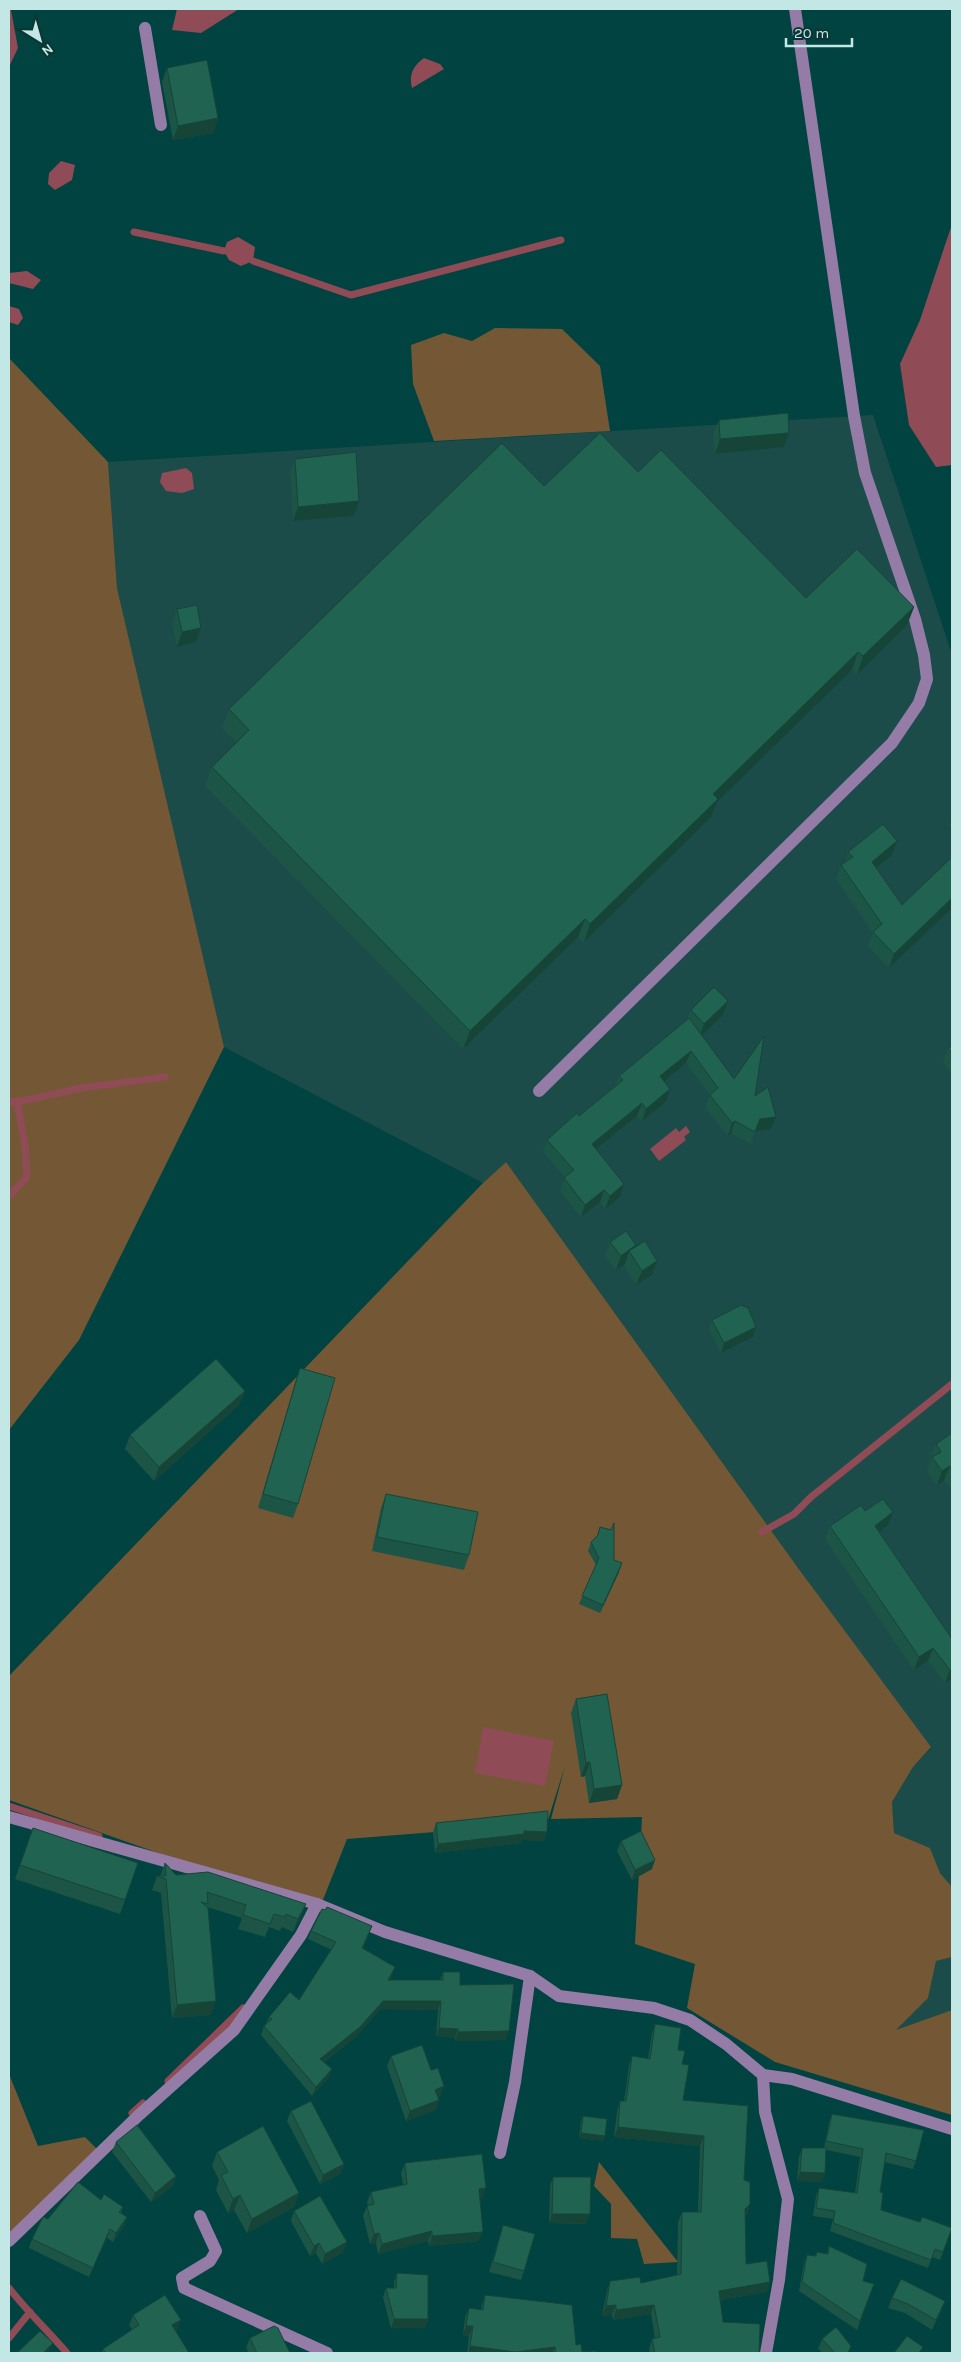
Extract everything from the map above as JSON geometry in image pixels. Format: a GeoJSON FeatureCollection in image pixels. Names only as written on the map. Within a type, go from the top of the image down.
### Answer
{"type":"FeatureCollection","features":[{"type":"Feature","properties":{"kind":"street"},"geometry":{"type":"LineString","coordinates":[[539,1091],[892,743],[919,703],[927,679],[924,656],[915,619],[865,473],[856,425],[795,9]]}},
{"type":"Feature","properties":{"kind":"street"},"geometry":{"type":"LineString","coordinates":[[145,28],[161,125]]}},
{"type":"Feature","properties":{"kind":"street"},"geometry":{"type":"LineString","coordinates":[[9,1817],[317,1904],[385,1932],[530,1976],[559,1996],[654,2008],[690,2020],[726,2044],[763,2076],[792,2079],[952,2129]]}},
{"type":"Feature","properties":{"kind":"street"},"geometry":{"type":"LineString","coordinates":[[9,2241],[139,2114],[234,2030],[301,1935],[317,1904]]}},
{"type":"Feature","properties":{"kind":"street"},"geometry":{"type":"LineString","coordinates":[[500,2153],[515,2082],[530,1976]]}},
{"type":"Feature","properties":{"kind":"street"},"geometry":{"type":"LineString","coordinates":[[763,2076],[765,2112],[788,2199],[779,2280],[766,2353]]}},
{"type":"Feature","properties":{"kind":"street"},"geometry":{"type":"LineString","coordinates":[[200,2216],[216,2251],[210,2261],[182,2278],[184,2288],[327,2353]]}},
{"type":"Feature","properties":{"kind":"shaded area"},"geometry":{"type":"Polygon","coordinates":[[[177,9],[239,9],[201,33],[172,30],[177,9]]]}},
{"type":"Feature","properties":{"kind":"shaded area"},"geometry":{"type":"Polygon","coordinates":[[[9,10],[11,10],[18,48],[9,67],[9,10]]]}},
{"type":"Feature","properties":{"kind":"shaded area"},"geometry":{"type":"Polygon","coordinates":[[[424,58],[440,64],[444,69],[412,88],[411,74],[417,64],[424,58]]]}},
{"type":"Feature","properties":{"kind":"shaded area"},"geometry":{"type":"Polygon","coordinates":[[[61,161],[75,165],[72,180],[55,190],[48,184],[49,173],[61,161]]]}},
{"type":"Feature","properties":{"kind":"shaded area"},"geometry":{"type":"Polygon","coordinates":[[[951,227],[952,465],[936,467],[909,425],[900,364],[920,320],[951,227]]]}},
{"type":"Feature","properties":{"kind":"shaded area"},"geometry":{"type":"Polygon","coordinates":[[[238,237],[255,247],[253,261],[241,266],[229,260],[224,251],[227,242],[238,237]]]}},
{"type":"Feature","properties":{"kind":"shaded area"},"geometry":{"type":"Polygon","coordinates":[[[27,271],[41,280],[33,289],[9,283],[9,273],[27,271]]]}},
{"type":"Feature","properties":{"kind":"shaded area"},"geometry":{"type":"Polygon","coordinates":[[[9,306],[19,309],[23,318],[18,325],[9,322],[9,306]]]}},
{"type":"Feature","properties":{"kind":"shaded area"},"geometry":{"type":"Polygon","coordinates":[[[495,328],[562,329],[600,366],[610,431],[434,441],[413,384],[411,345],[444,333],[472,341],[495,328]]]}},
{"type":"Feature","properties":{"kind":"shaded area"},"geometry":{"type":"Polygon","coordinates":[[[9,358],[108,462],[117,588],[224,1047],[79,1340],[9,1430],[9,358]]]}},
{"type":"Feature","properties":{"kind":"shaded area"},"geometry":{"type":"Polygon","coordinates":[[[873,415],[952,655],[952,1887],[940,1873],[930,1848],[894,1833],[892,1802],[913,1767],[931,1748],[869,1666],[506,1162],[483,1183],[224,1047],[117,588],[108,462],[873,415]]]}},
{"type":"Feature","properties":{"kind":"shaded area"},"geometry":{"type":"Polygon","coordinates":[[[186,468],[192,473],[194,489],[182,493],[166,491],[160,482],[162,473],[186,468]]]}},
{"type":"Feature","properties":{"kind":"shaded area"},"geometry":{"type":"Polygon","coordinates":[[[686,1126],[690,1132],[684,1137],[686,1140],[659,1161],[650,1149],[676,1128],[679,1132],[686,1126]]]}},
{"type":"Feature","properties":{"kind":"shaded area"},"geometry":{"type":"Polygon","coordinates":[[[506,1162],[801,1572],[931,1747],[913,1767],[892,1802],[894,1833],[930,1848],[940,1873],[952,1887],[952,1957],[936,1961],[928,1998],[896,2030],[952,2010],[952,2115],[775,2062],[687,2008],[695,1964],[635,1944],[642,1817],[551,1819],[565,1766],[547,1823],[347,1839],[319,1910],[9,1800],[9,1676],[483,1183],[506,1162]]]}},
{"type":"Feature","properties":{"kind":"shaded area"},"geometry":{"type":"Polygon","coordinates":[[[483,1727],[554,1741],[545,1786],[475,1773],[483,1727]]]}},
{"type":"Feature","properties":{"kind":"shaded area"},"geometry":{"type":"Polygon","coordinates":[[[952,1957],[952,2010],[895,2031],[928,1998],[936,1961],[952,1957]]]}},
{"type":"Feature","properties":{"kind":"shaded area"},"geometry":{"type":"Polygon","coordinates":[[[9,2074],[38,2146],[85,2137],[98,2150],[9,2237],[9,2074]]]}},
{"type":"Feature","properties":{"kind":"shaded area"},"geometry":{"type":"Polygon","coordinates":[[[599,2162],[678,2262],[644,2264],[637,2239],[611,2238],[611,2204],[594,2186],[599,2162]]]}},
{"type":"Feature","properties":{"kind":"building"},"geometry":{"type":"Polygon","coordinates":[[[207,60],[218,118],[178,126],[167,68],[207,60]]]}},
{"type":"Feature","properties":{"kind":"building"},"geometry":{"type":"Polygon","coordinates":[[[788,413],[789,433],[720,439],[719,420],[788,413]]]}},
{"type":"Feature","properties":{"kind":"building"},"geometry":{"type":"Polygon","coordinates":[[[600,433],[638,472],[661,450],[806,598],[857,549],[914,607],[863,656],[858,652],[713,794],[718,799],[590,924],[585,919],[470,1031],[212,767],[249,730],[229,709],[502,443],[544,486],[600,433]]]}},
{"type":"Feature","properties":{"kind":"building"},"geometry":{"type":"Polygon","coordinates":[[[356,452],[359,501],[298,507],[295,459],[356,452]]]}},
{"type":"Feature","properties":{"kind":"building"},"geometry":{"type":"Polygon","coordinates":[[[197,605],[201,628],[182,632],[177,609],[197,605]]]}},
{"type":"Feature","properties":{"kind":"building"},"geometry":{"type":"Polygon","coordinates":[[[883,824],[897,841],[872,862],[902,905],[952,857],[952,898],[894,954],[873,932],[882,924],[841,865],[853,857],[848,852],[883,824]]]}},
{"type":"Feature","properties":{"kind":"building"},"geometry":{"type":"Polygon","coordinates":[[[714,987],[728,1001],[704,1024],[691,1010],[714,987]]]}},
{"type":"Feature","properties":{"kind":"building"},"geometry":{"type":"Polygon","coordinates":[[[689,1018],[734,1079],[764,1036],[755,1096],[768,1087],[776,1117],[760,1119],[755,1132],[735,1121],[732,1123],[710,1095],[718,1088],[691,1051],[660,1076],[670,1089],[646,1109],[642,1103],[592,1144],[624,1184],[610,1196],[604,1190],[585,1205],[564,1178],[574,1170],[547,1140],[577,1113],[579,1116],[623,1080],[619,1076],[689,1018]]]}},
{"type":"Feature","properties":{"kind":"building"},"geometry":{"type":"Polygon","coordinates":[[[952,1045],[952,1054],[948,1048],[952,1045]]]}},
{"type":"Feature","properties":{"kind":"building"},"geometry":{"type":"Polygon","coordinates":[[[626,1231],[636,1245],[621,1256],[610,1242],[626,1231]]]}},
{"type":"Feature","properties":{"kind":"building"},"geometry":{"type":"Polygon","coordinates":[[[645,1241],[657,1261],[642,1271],[629,1251],[645,1241]]]}},
{"type":"Feature","properties":{"kind":"building"},"geometry":{"type":"Polygon","coordinates":[[[741,1305],[748,1308],[756,1327],[724,1343],[712,1320],[741,1305]]]}},
{"type":"Feature","properties":{"kind":"building"},"geometry":{"type":"Polygon","coordinates":[[[216,1359],[245,1391],[159,1467],[130,1435],[216,1359]]]}},
{"type":"Feature","properties":{"kind":"building"},"geometry":{"type":"Polygon","coordinates":[[[300,1368],[335,1378],[298,1504],[263,1494],[300,1368]]]}},
{"type":"Feature","properties":{"kind":"building"},"geometry":{"type":"Polygon","coordinates":[[[952,1433],[952,1470],[950,1466],[942,1471],[932,1457],[941,1452],[936,1444],[952,1433]]]}},
{"type":"Feature","properties":{"kind":"building"},"geometry":{"type":"Polygon","coordinates":[[[386,1494],[478,1512],[469,1555],[377,1537],[386,1494]]]}},
{"type":"Feature","properties":{"kind":"building"},"geometry":{"type":"Polygon","coordinates":[[[883,1499],[893,1512],[875,1526],[952,1639],[952,1669],[950,1670],[933,1648],[919,1657],[830,1526],[861,1505],[865,1511],[883,1499]]]}},
{"type":"Feature","properties":{"kind":"building"},"geometry":{"type":"Polygon","coordinates":[[[614,1523],[614,1560],[622,1563],[603,1605],[582,1596],[599,1558],[591,1542],[598,1535],[600,1527],[611,1530],[614,1523]]]}},
{"type":"Feature","properties":{"kind":"building"},"geometry":{"type":"Polygon","coordinates":[[[607,1694],[622,1785],[594,1789],[590,1762],[586,1763],[576,1699],[607,1694]]]}},
{"type":"Feature","properties":{"kind":"building"},"geometry":{"type":"Polygon","coordinates":[[[548,1811],[547,1832],[524,1831],[524,1834],[438,1844],[436,1823],[548,1811]]]}},
{"type":"Feature","properties":{"kind":"building"},"geometry":{"type":"Polygon","coordinates":[[[33,1828],[138,1863],[125,1900],[20,1865],[33,1828]]]}},
{"type":"Feature","properties":{"kind":"building"},"geometry":{"type":"Polygon","coordinates":[[[641,1831],[655,1860],[635,1870],[621,1841],[641,1831]]]}},
{"type":"Feature","properties":{"kind":"building"},"geometry":{"type":"Polygon","coordinates":[[[165,1863],[176,1875],[208,1872],[306,1904],[298,1919],[286,1914],[285,1917],[274,1914],[270,1924],[243,1915],[246,1905],[207,1892],[208,1904],[201,1902],[208,1908],[216,2001],[177,2005],[166,1879],[157,1876],[166,1876],[165,1863]]]}},
{"type":"Feature","properties":{"kind":"building"},"geometry":{"type":"Polygon","coordinates":[[[327,1907],[372,1926],[362,1948],[395,1967],[388,1980],[443,1980],[443,1972],[460,1972],[460,1985],[514,1984],[509,2031],[458,2032],[458,2029],[439,2028],[441,2001],[383,2001],[360,2027],[320,2059],[332,2069],[316,2087],[264,2026],[272,2019],[269,2017],[290,1992],[299,2000],[336,1942],[311,1931],[322,1909],[325,1910],[327,1907]]]}},
{"type":"Feature","properties":{"kind":"building"},"geometry":{"type":"Polygon","coordinates":[[[655,2024],[681,2028],[678,2050],[685,2051],[682,2064],[689,2065],[683,2100],[748,2106],[744,2180],[750,2182],[750,2204],[745,2209],[746,2264],[767,2261],[770,2282],[719,2291],[723,2322],[760,2324],[759,2353],[655,2353],[652,2339],[660,2337],[654,2305],[616,2310],[616,2305],[606,2306],[610,2281],[640,2277],[641,2283],[681,2274],[682,2212],[701,2212],[704,2136],[618,2127],[620,2101],[626,2101],[632,2056],[650,2059],[655,2024]]]}},
{"type":"Feature","properties":{"kind":"building"},"geometry":{"type":"Polygon","coordinates":[[[422,2045],[431,2070],[438,2068],[444,2086],[435,2090],[439,2100],[410,2111],[391,2056],[422,2045]]]}},
{"type":"Feature","properties":{"kind":"building"},"geometry":{"type":"Polygon","coordinates":[[[311,2101],[344,2164],[323,2175],[291,2111],[311,2101]]]}},
{"type":"Feature","properties":{"kind":"building"},"geometry":{"type":"Polygon","coordinates":[[[832,2114],[924,2130],[916,2161],[886,2153],[880,2192],[883,2193],[881,2210],[920,2222],[922,2217],[952,2228],[943,2252],[935,2249],[931,2260],[833,2223],[835,2211],[816,2208],[819,2188],[857,2193],[863,2149],[826,2141],[832,2114]]]}},
{"type":"Feature","properties":{"kind":"building"},"geometry":{"type":"Polygon","coordinates":[[[583,2116],[607,2119],[605,2136],[581,2133],[583,2116]]]}},
{"type":"Feature","properties":{"kind":"building"},"geometry":{"type":"Polygon","coordinates":[[[137,2125],[176,2176],[155,2193],[116,2142],[137,2125]]]}},
{"type":"Feature","properties":{"kind":"building"},"geometry":{"type":"Polygon","coordinates":[[[263,2126],[299,2193],[252,2219],[240,2195],[233,2199],[221,2175],[228,2172],[217,2152],[263,2126]]]}},
{"type":"Feature","properties":{"kind":"building"},"geometry":{"type":"Polygon","coordinates":[[[802,2148],[826,2148],[825,2173],[800,2172],[802,2148]]]}},
{"type":"Feature","properties":{"kind":"building"},"geometry":{"type":"Polygon","coordinates":[[[482,2154],[486,2188],[479,2189],[483,2232],[432,2236],[432,2231],[382,2244],[379,2233],[374,2234],[367,2206],[374,2204],[371,2192],[407,2184],[405,2163],[482,2154]]]}},
{"type":"Feature","properties":{"kind":"building"},"geometry":{"type":"Polygon","coordinates":[[[553,2177],[591,2177],[590,2214],[552,2214],[553,2177]]]}},
{"type":"Feature","properties":{"kind":"building"},"geometry":{"type":"Polygon","coordinates":[[[78,2182],[101,2200],[104,2194],[123,2207],[119,2212],[127,2217],[116,2233],[110,2229],[93,2268],[32,2239],[43,2217],[48,2219],[78,2182]]]}},
{"type":"Feature","properties":{"kind":"building"},"geometry":{"type":"Polygon","coordinates":[[[320,2196],[347,2242],[325,2254],[319,2243],[314,2246],[294,2211],[320,2196]]]}},
{"type":"Feature","properties":{"kind":"building"},"geometry":{"type":"Polygon","coordinates":[[[503,2225],[535,2234],[524,2271],[493,2262],[503,2225]]]}},
{"type":"Feature","properties":{"kind":"building"},"geometry":{"type":"Polygon","coordinates":[[[829,2246],[867,2264],[863,2281],[874,2284],[860,2321],[802,2282],[807,2255],[816,2256],[817,2252],[828,2254],[829,2246]]]}},
{"type":"Feature","properties":{"kind":"building"},"geometry":{"type":"Polygon","coordinates":[[[397,2273],[428,2275],[428,2319],[394,2319],[386,2288],[396,2288],[397,2273]]]}},
{"type":"Feature","properties":{"kind":"building"},"geometry":{"type":"Polygon","coordinates":[[[901,2279],[945,2301],[936,2320],[908,2304],[892,2298],[901,2279]]]}},
{"type":"Feature","properties":{"kind":"building"},"geometry":{"type":"Polygon","coordinates":[[[165,2295],[181,2320],[172,2325],[189,2353],[106,2353],[103,2349],[139,2325],[133,2315],[165,2295]]]}},
{"type":"Feature","properties":{"kind":"building"},"geometry":{"type":"Polygon","coordinates":[[[485,2295],[572,2305],[576,2345],[581,2344],[582,2352],[596,2351],[596,2353],[556,2353],[555,2347],[515,2352],[470,2346],[473,2326],[466,2326],[469,2308],[483,2310],[485,2295]]]}},
{"type":"Feature","properties":{"kind":"building"},"geometry":{"type":"Polygon","coordinates":[[[274,2326],[278,2328],[290,2353],[257,2353],[250,2338],[274,2326]]]}},
{"type":"Feature","properties":{"kind":"building"},"geometry":{"type":"Polygon","coordinates":[[[836,2327],[851,2346],[848,2353],[835,2353],[822,2339],[836,2327]]]}},
{"type":"Feature","properties":{"kind":"building"},"geometry":{"type":"Polygon","coordinates":[[[40,2331],[53,2343],[43,2353],[17,2353],[40,2331]]]}},
{"type":"Feature","properties":{"kind":"building"},"geometry":{"type":"Polygon","coordinates":[[[907,2336],[923,2347],[919,2353],[894,2353],[907,2336]]]}},
{"type":"Feature","properties":{"kind":"waterway"},"geometry":{"type":"LineString","coordinates":[[134,232],[224,251]]}},
{"type":"Feature","properties":{"kind":"waterway"},"geometry":{"type":"LineString","coordinates":[[253,261],[351,295],[561,240]]}},
{"type":"Feature","properties":{"kind":"waterway"},"geometry":{"type":"LineString","coordinates":[[9,1102],[81,1088],[165,1077]]}},
{"type":"Feature","properties":{"kind":"waterway"},"geometry":{"type":"LineString","coordinates":[[9,1196],[27,1177],[25,1145],[17,1101]]}},
{"type":"Feature","properties":{"kind":"waterway"},"geometry":{"type":"LineString","coordinates":[[762,1532],[794,1514],[811,1497],[952,1384]]}},
{"type":"Feature","properties":{"kind":"waterway"},"geometry":{"type":"LineString","coordinates":[[9,1806],[99,1836]]}},
{"type":"Feature","properties":{"kind":"waterway"},"geometry":{"type":"LineString","coordinates":[[168,2081],[243,2008]]}},
{"type":"Feature","properties":{"kind":"waterway"},"geometry":{"type":"LineString","coordinates":[[132,2113],[143,2103]]}},
{"type":"Feature","properties":{"kind":"waterway"},"geometry":{"type":"LineString","coordinates":[[9,2288],[67,2353]]}},
{"type":"Feature","properties":{"kind":"waterway"},"geometry":{"type":"LineString","coordinates":[[9,2338],[30,2312]]}}]}
